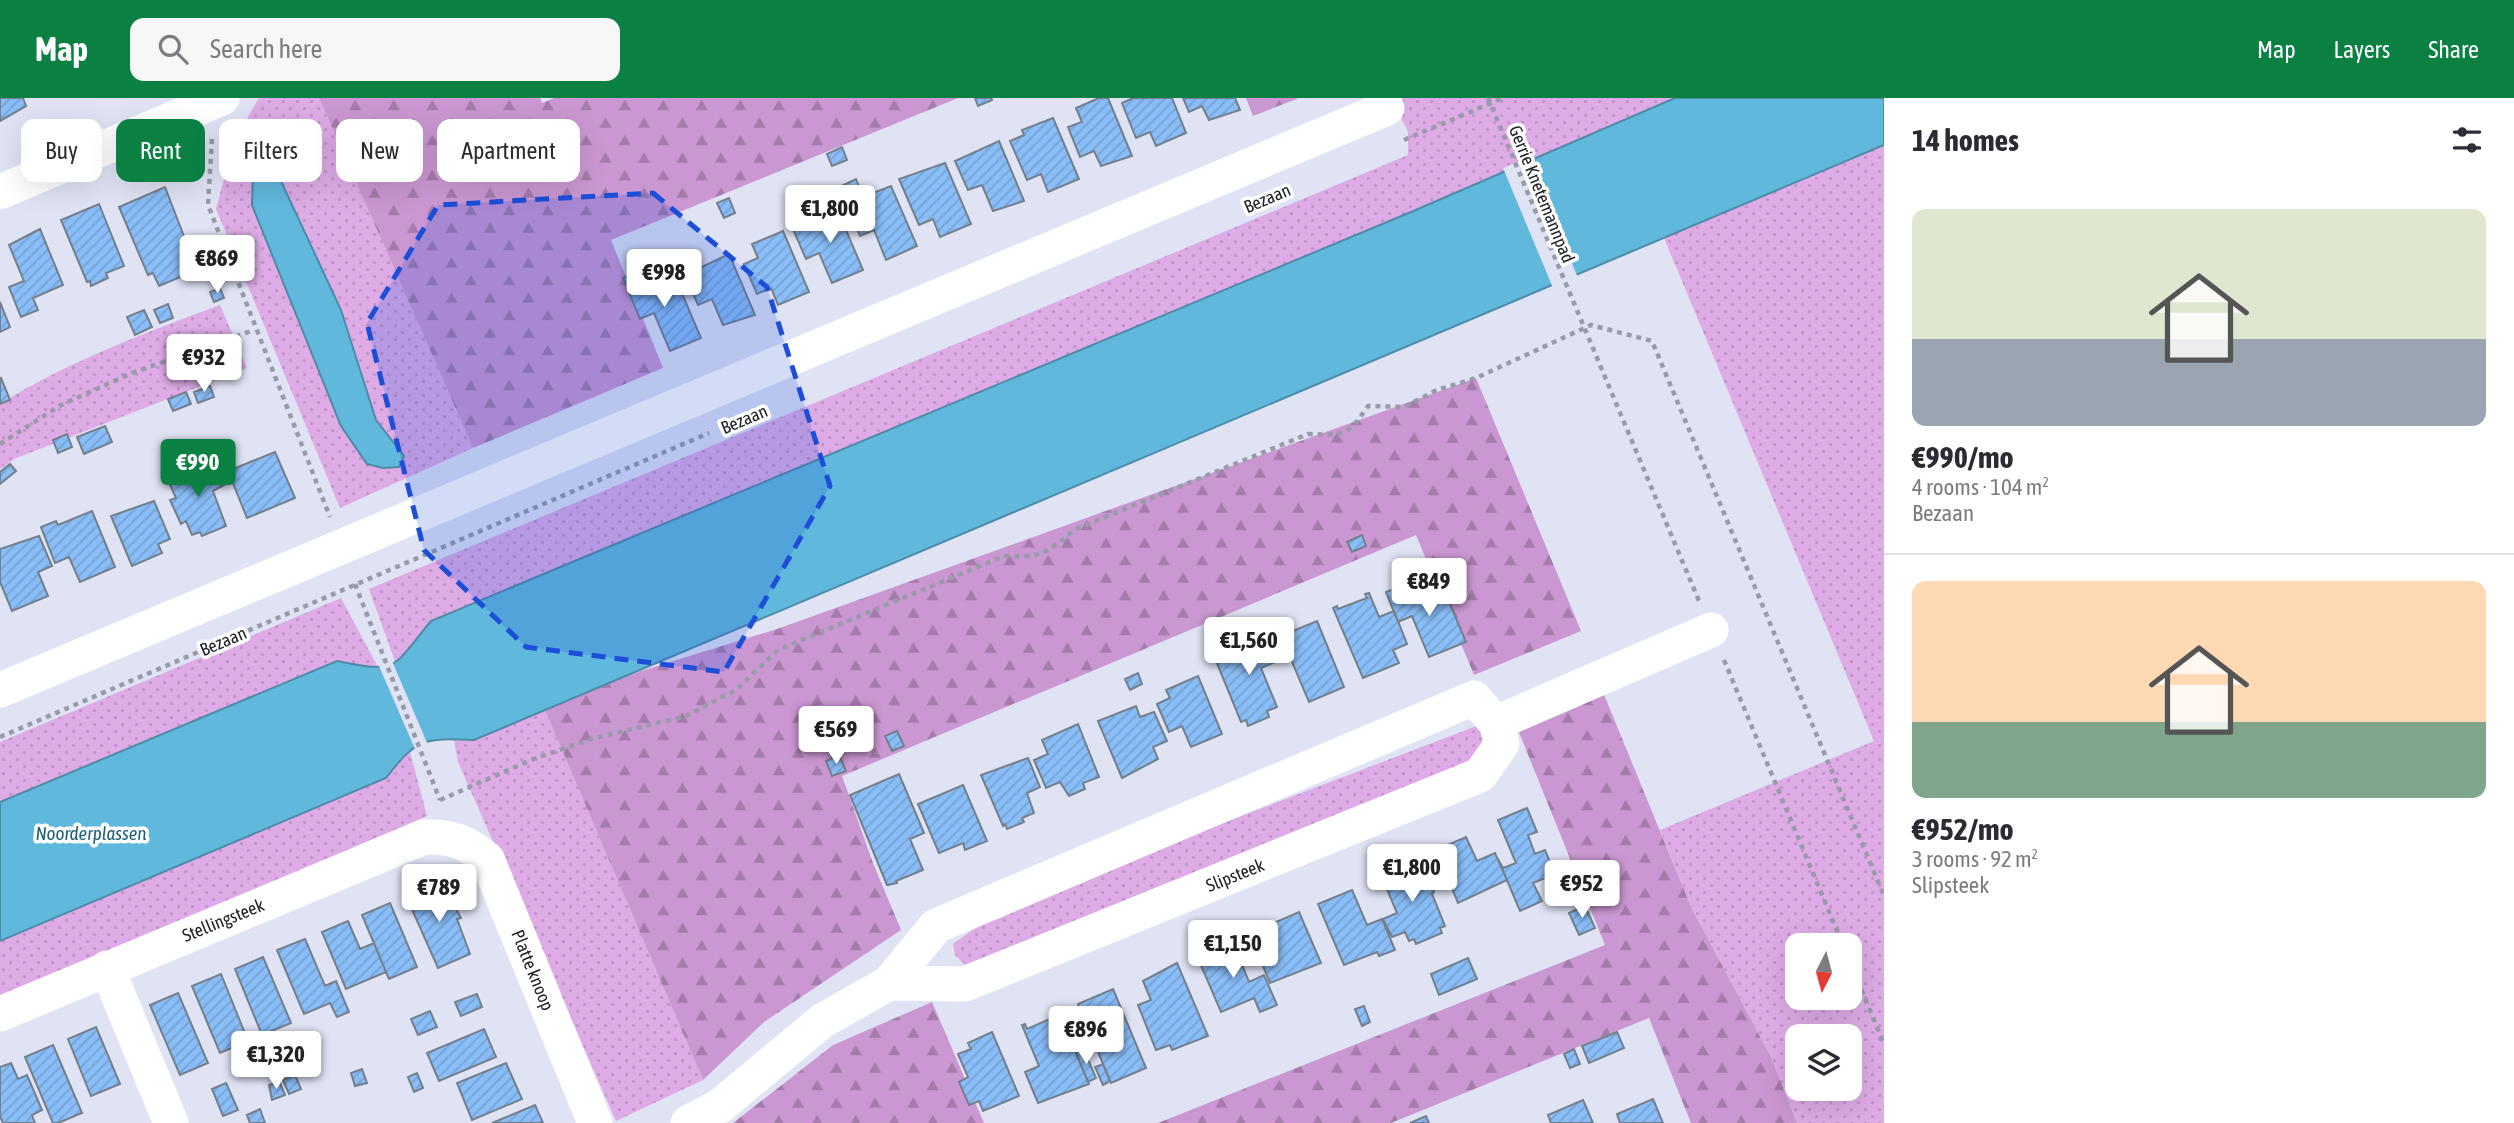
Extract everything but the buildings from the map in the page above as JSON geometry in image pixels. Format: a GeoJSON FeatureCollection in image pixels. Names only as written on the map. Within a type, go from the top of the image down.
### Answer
{"type":"FeatureCollection","features":[{"type":"Feature","properties":{"kind":"street"},"geometry":{"type":"LineString","coordinates":[[0,192],[218,101]]}},
{"type":"Feature","properties":{"kind":"street","name":"Bezaan"},"geometry":{"type":"LineString","coordinates":[[0,690],[1387,108]]}},
{"type":"Feature","properties":{"kind":"street"},"geometry":{"type":"LineString","coordinates":[[688,1123],[720,1106],[822,1021],[889,983],[936,926],[1474,698],[1496,723],[1711,630]]}},
{"type":"Feature","properties":{"kind":"street","name":"Slipsteek"},"geometry":{"type":"LineString","coordinates":[[889,983],[964,984],[1480,775],[1502,744],[1496,723]]}},
{"type":"Feature","properties":{"kind":"street","name":"Stellingsteek"},"geometry":{"type":"LineString","coordinates":[[0,1014],[424,836],[449,836]]}},
{"type":"Feature","properties":{"kind":"street","name":"Platte knoop"},"geometry":{"type":"LineString","coordinates":[[449,836],[466,843],[487,859],[595,1123]]}},
{"type":"Feature","properties":{"kind":"street"},"geometry":{"type":"LineString","coordinates":[[107,968],[171,1123]]}},
{"type":"Feature","properties":{"kind":"path"},"geometry":{"type":"LineString","coordinates":[[1400,142],[1489,101],[1503,98]]}},
{"type":"Feature","properties":{"kind":"path"},"geometry":{"type":"LineString","coordinates":[[218,101],[208,205],[254,330],[382,655],[425,756],[449,836]]}},
{"type":"Feature","properties":{"kind":"path","name":"Gerrie Knetemannpad"},"geometry":{"type":"LineString","coordinates":[[1489,101],[1571,301]]}},
{"type":"Feature","properties":{"kind":"path"},"geometry":{"type":"LineString","coordinates":[[440,800],[531,760],[591,739],[686,716],[736,690],[778,650],[1004,556],[1034,557],[1049,550],[1076,528],[1269,450],[1308,435],[1336,435],[1353,429],[1368,406],[1404,407],[1437,390],[1476,378],[1591,325],[1652,341],[1884,895]]}},
{"type":"Feature","properties":{"kind":"path"},"geometry":{"type":"LineString","coordinates":[[0,444],[61,405],[120,378],[254,330]]}},
{"type":"Feature","properties":{"kind":"path","name":"Bezaan"},"geometry":{"type":"LineString","coordinates":[[0,737],[721,429]]}},
{"type":"Feature","properties":{"kind":"path"},"geometry":{"type":"LineString","coordinates":[[1862,991],[1884,1044]]}},
{"type":"Feature","properties":{"kind":"highlighted area"},"geometry":{"type":"Polygon","coordinates":[[[653,193],[767,287],[830,486],[724,672],[526,647],[424,550],[367,323],[438,205],[653,193]]]}},
{"type":"Feature","properties":{"kind":"shaded area"},"geometry":{"type":"Polygon","coordinates":[[[259,98],[319,98],[336,137],[336,182],[356,182],[473,448],[340,508],[216,209],[223,182],[322,182],[322,119],[247,119],[259,98]]]}},
{"type":"Feature","properties":{"kind":"shaded area"},"geometry":{"type":"Polygon","coordinates":[[[1391,98],[1675,98],[1411,212],[432,621],[396,664],[369,589],[1408,155],[1408,132],[1391,98]]]}},
{"type":"Feature","properties":{"kind":"shaded area"},"geometry":{"type":"Polygon","coordinates":[[[1884,145],[1884,1123],[1797,1123],[1788,1101],[1862,1101],[1862,1024],[1785,1024],[1785,1093],[1771,1057],[1692,909],[1660,830],[1874,741],[1664,238],[1884,145]]]}},
{"type":"Feature","properties":{"kind":"shaded area"},"geometry":{"type":"Polygon","coordinates":[[[220,305],[247,368],[14,459],[0,469],[0,404],[80,361],[220,305]]]}},
{"type":"Feature","properties":{"kind":"shaded area"},"geometry":{"type":"Polygon","coordinates":[[[341,598],[379,669],[337,661],[0,802],[0,742],[341,598]]]}},
{"type":"Feature","properties":{"kind":"shaded area"},"geometry":{"type":"Polygon","coordinates":[[[544,708],[703,1080],[616,1121],[458,762],[454,740],[474,740],[544,708]]]}},
{"type":"Feature","properties":{"kind":"shaded area"},"geometry":{"type":"Polygon","coordinates":[[[1479,725],[1483,741],[1469,761],[965,965],[955,955],[953,944],[1006,906],[1479,725]]]}},
{"type":"Feature","properties":{"kind":"shaded area"},"geometry":{"type":"Polygon","coordinates":[[[409,748],[427,816],[0,999],[0,941],[386,778],[409,748]]]}},
{"type":"Feature","properties":{"kind":"green space"},"geometry":{"type":"Polygon","coordinates":[[[319,98],[540,98],[542,103],[554,98],[958,98],[611,240],[663,368],[473,448],[356,182],[423,182],[423,119],[336,119],[336,137],[319,98]]]}},
{"type":"Feature","properties":{"kind":"green space"},"geometry":{"type":"Polygon","coordinates":[[[1246,98],[1299,98],[1253,116],[1246,98]]]}},
{"type":"Feature","properties":{"kind":"green space"},"geometry":{"type":"Polygon","coordinates":[[[1476,378],[1581,631],[1474,675],[1416,535],[842,776],[873,863],[901,930],[764,1022],[703,1080],[544,708],[641,671],[777,629],[1476,378]]]}},
{"type":"Feature","properties":{"kind":"green space"},"geometry":{"type":"Polygon","coordinates":[[[1598,680],[1692,909],[1771,1057],[1785,1093],[1785,1101],[1788,1101],[1797,1123],[1691,1123],[1649,1018],[1391,1123],[1158,1123],[1605,945],[1512,715],[1598,680]]]}},
{"type":"Feature","properties":{"kind":"green space"},"geometry":{"type":"Polygon","coordinates":[[[932,1002],[984,1123],[733,1123],[833,1045],[932,1002]]]}},
{"type":"Feature","properties":{"kind":"water","name":"Noorderplassen"},"geometry":{"type":"Polygon","coordinates":[[[1675,98],[1884,98],[1884,145],[474,740],[443,739],[422,743],[406,755],[386,778],[0,941],[0,802],[337,661],[373,667],[393,664],[431,621],[1411,212],[1675,98]]]}},
{"type":"Feature","properties":{"kind":"water"},"geometry":{"type":"Polygon","coordinates":[[[253,182],[281,182],[341,310],[376,420],[404,456],[399,467],[383,468],[367,464],[341,426],[252,205],[253,182]]]}},
{"type":"Feature","properties":{"kind":"pier"},"geometry":{"type":"Polygon","coordinates":[[[1529,157],[1578,278],[1553,288],[1503,168],[1529,157]]]}},
{"type":"Feature","properties":{"kind":"pier"},"geometry":{"type":"Polygon","coordinates":[[[392,661],[428,745],[415,749],[379,666],[392,661]]]}}]}
